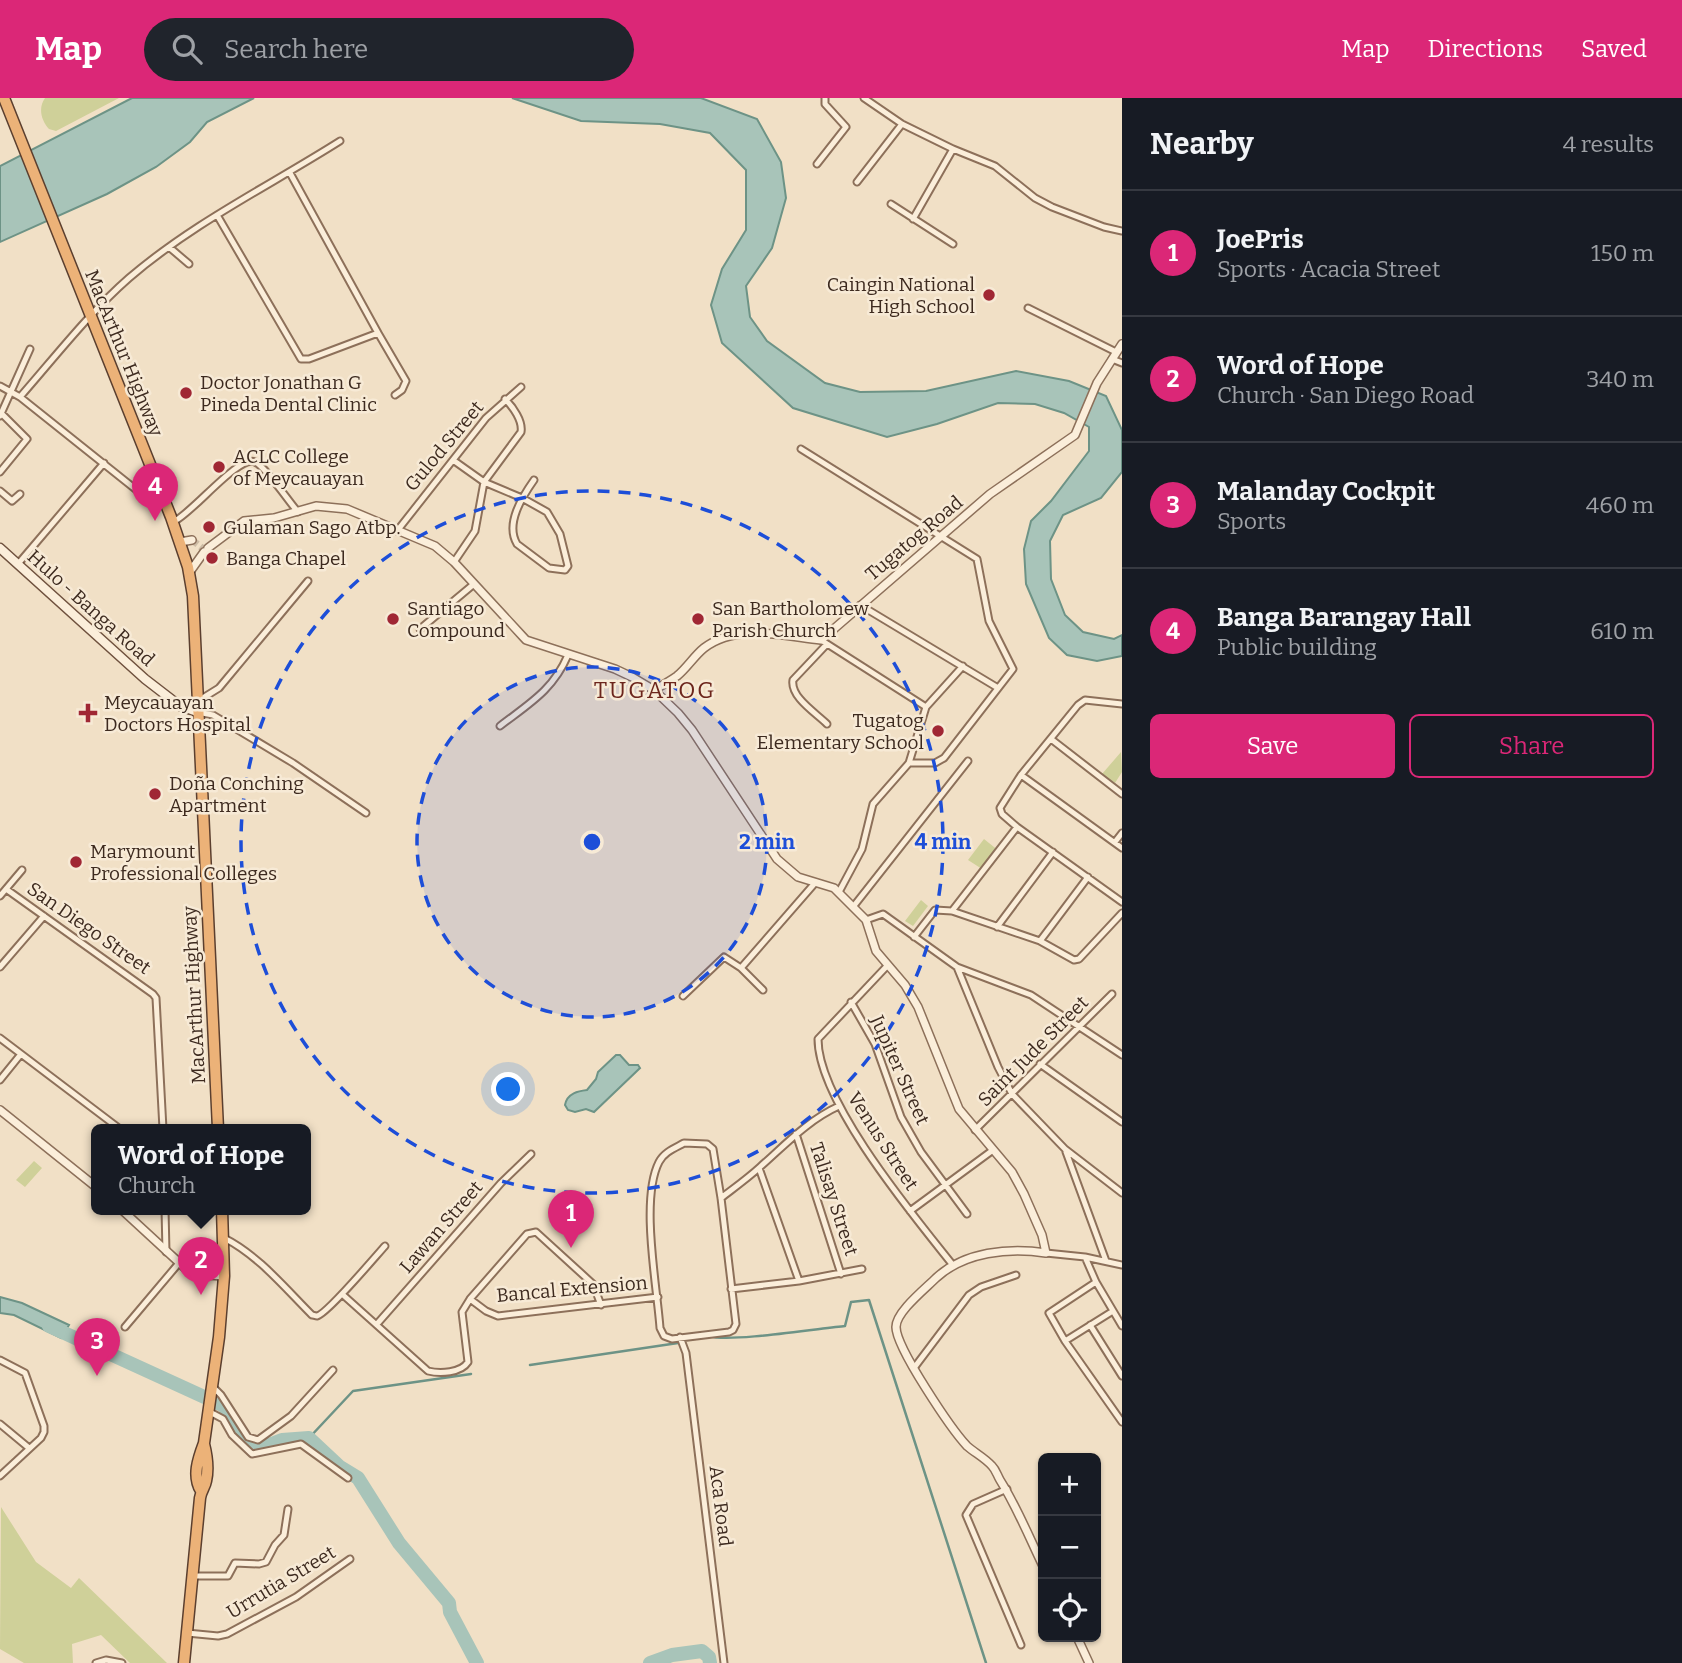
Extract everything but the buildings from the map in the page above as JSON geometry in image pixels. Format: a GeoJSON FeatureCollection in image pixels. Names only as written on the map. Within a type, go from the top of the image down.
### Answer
{"type":"FeatureCollection","features":[{"type":"Feature","properties":{"kind":"highway","name":"MacArthur Highway"},"geometry":{"type":"LineString","coordinates":[[5,103],[162,492],[189,574],[193,596],[218,1124]]}},
{"type":"Feature","properties":{"kind":"highway"},"geometry":{"type":"LineString","coordinates":[[184,1663],[201,1491],[196,1482],[198,1457],[204,1443],[219,1336],[224,1276],[222,1215]]}},
{"type":"Feature","properties":{"kind":"main road","name":"Hulo - Banga Road"},"geometry":{"type":"LineString","coordinates":[[0,548],[145,679],[180,705],[197,706]]}},
{"type":"Feature","properties":{"kind":"street"},"geometry":{"type":"LineString","coordinates":[[817,164],[846,127],[825,104],[825,98]]}},
{"type":"Feature","properties":{"kind":"street"},"geometry":{"type":"LineString","coordinates":[[864,98],[902,124],[995,166],[1035,198],[1052,207],[1122,231]]}},
{"type":"Feature","properties":{"kind":"street"},"geometry":{"type":"LineString","coordinates":[[857,182],[902,124]]}},
{"type":"Feature","properties":{"kind":"street"},"geometry":{"type":"LineString","coordinates":[[20,397],[91,316],[128,280],[169,247],[340,141]]}},
{"type":"Feature","properties":{"kind":"street"},"geometry":{"type":"LineString","coordinates":[[913,219],[953,149]]}},
{"type":"Feature","properties":{"kind":"street"},"geometry":{"type":"LineString","coordinates":[[289,173],[406,381],[402,390],[395,395]]}},
{"type":"Feature","properties":{"kind":"street"},"geometry":{"type":"LineString","coordinates":[[891,204],[953,244]]}},
{"type":"Feature","properties":{"kind":"street"},"geometry":{"type":"LineString","coordinates":[[217,215],[301,359],[309,359],[378,333]]}},
{"type":"Feature","properties":{"kind":"street"},"geometry":{"type":"LineString","coordinates":[[169,247],[189,264]]}},
{"type":"Feature","properties":{"kind":"street"},"geometry":{"type":"LineString","coordinates":[[1028,307],[1114,355],[1122,363]]}},
{"type":"Feature","properties":{"kind":"street"},"geometry":{"type":"LineString","coordinates":[[1114,355],[1122,344]]}},
{"type":"Feature","properties":{"kind":"street"},"geometry":{"type":"LineString","coordinates":[[0,472],[27,439],[1,415],[30,349]]}},
{"type":"Feature","properties":{"kind":"street","name":"Tugatog Road"},"geometry":{"type":"LineString","coordinates":[[824,642],[860,605],[939,537],[1010,479],[1075,435],[1097,383],[1114,355]]}},
{"type":"Feature","properties":{"kind":"street"},"geometry":{"type":"LineString","coordinates":[[0,386],[20,397],[139,492],[150,495],[162,492]]}},
{"type":"Feature","properties":{"kind":"street","name":"Gulod Street"},"geometry":{"type":"LineString","coordinates":[[397,531],[486,418],[521,387]]}},
{"type":"Feature","properties":{"kind":"street"},"geometry":{"type":"LineString","coordinates":[[454,562],[475,531],[484,482],[522,428],[505,399]]}},
{"type":"Feature","properties":{"kind":"street"},"geometry":{"type":"LineString","coordinates":[[801,449],[977,559],[989,621],[1013,669],[940,761],[909,763]]}},
{"type":"Feature","properties":{"kind":"street"},"geometry":{"type":"LineString","coordinates":[[453,460],[484,482],[522,498],[551,517],[560,534],[568,566],[565,570],[549,568],[517,544],[513,534],[513,525],[522,498],[534,480]]}},
{"type":"Feature","properties":{"kind":"street"},"geometry":{"type":"LineString","coordinates":[[173,522],[186,515],[242,463],[250,461],[255,461],[263,468],[298,512]]}},
{"type":"Feature","properties":{"kind":"street"},"geometry":{"type":"LineString","coordinates":[[18,564],[104,463]]}},
{"type":"Feature","properties":{"kind":"street"},"geometry":{"type":"LineString","coordinates":[[0,491],[12,501],[20,494]]}},
{"type":"Feature","properties":{"kind":"street"},"geometry":{"type":"LineString","coordinates":[[189,574],[206,550],[244,521],[274,519],[316,506],[339,506],[435,546],[454,562],[526,640],[615,669],[654,690],[692,730],[777,859],[798,877],[828,885],[839,892],[866,920],[876,951],[911,995],[926,1025],[959,1109],[1012,1172],[1024,1194],[1042,1235],[1046,1253]]}},
{"type":"Feature","properties":{"kind":"street"},"geometry":{"type":"LineString","coordinates":[[180,542],[192,540]]}},
{"type":"Feature","properties":{"kind":"street"},"geometry":{"type":"LineString","coordinates":[[308,581],[219,688],[197,706],[293,763],[366,813]]}},
{"type":"Feature","properties":{"kind":"street"},"geometry":{"type":"LineString","coordinates":[[420,629],[474,584]]}},
{"type":"Feature","properties":{"kind":"street"},"geometry":{"type":"LineString","coordinates":[[860,605],[998,688]]}},
{"type":"Feature","properties":{"kind":"street"},"geometry":{"type":"LineString","coordinates":[[654,690],[677,676],[703,649],[727,636],[750,632],[824,642],[926,707]]}},
{"type":"Feature","properties":{"kind":"street"},"geometry":{"type":"LineString","coordinates":[[824,642],[793,680],[792,685],[795,694],[827,723]]}},
{"type":"Feature","properties":{"kind":"street"},"geometry":{"type":"LineString","coordinates":[[500,726],[550,686],[560,674],[568,655]]}},
{"type":"Feature","properties":{"kind":"street"},"geometry":{"type":"LineString","coordinates":[[839,892],[862,849],[873,804],[909,763],[926,707],[963,666]]}},
{"type":"Feature","properties":{"kind":"street"},"geometry":{"type":"LineString","coordinates":[[1122,704],[1085,700],[1078,705],[1021,775],[1000,808],[1002,814],[1017,827],[1122,902]]}},
{"type":"Feature","properties":{"kind":"street"},"geometry":{"type":"LineString","coordinates":[[1051,739],[1122,794]]}},
{"type":"Feature","properties":{"kind":"street"},"geometry":{"type":"LineString","coordinates":[[853,907],[968,761]]}},
{"type":"Feature","properties":{"kind":"street"},"geometry":{"type":"LineString","coordinates":[[1021,775],[1122,848]]}},
{"type":"Feature","properties":{"kind":"street"},"geometry":{"type":"LineString","coordinates":[[952,911],[1017,827]]}},
{"type":"Feature","properties":{"kind":"street"},"geometry":{"type":"LineString","coordinates":[[1115,842],[1122,833]]}},
{"type":"Feature","properties":{"kind":"street"},"geometry":{"type":"LineString","coordinates":[[997,927],[1053,852]]}},
{"type":"Feature","properties":{"kind":"street"},"geometry":{"type":"LineString","coordinates":[[6,889],[22,870]]}},
{"type":"Feature","properties":{"kind":"street"},"geometry":{"type":"LineString","coordinates":[[1040,941],[1088,877]]}},
{"type":"Feature","properties":{"kind":"street"},"geometry":{"type":"LineString","coordinates":[[741,968],[815,883]]}},
{"type":"Feature","properties":{"kind":"street","name":"San Diego Street"},"geometry":{"type":"LineString","coordinates":[[0,896],[6,889],[150,990],[156,998],[163,1124]]}},
{"type":"Feature","properties":{"kind":"street"},"geometry":{"type":"LineString","coordinates":[[914,937],[935,910],[952,911],[1040,941],[1069,959],[1079,959],[1122,913]]}},
{"type":"Feature","properties":{"kind":"street"},"geometry":{"type":"LineString","coordinates":[[866,920],[883,914],[957,967],[1031,995],[1122,1055]]}},
{"type":"Feature","properties":{"kind":"street"},"geometry":{"type":"LineString","coordinates":[[0,967],[44,916]]}},
{"type":"Feature","properties":{"kind":"street"},"geometry":{"type":"LineString","coordinates":[[683,996],[724,957],[741,968],[762,990]]}},
{"type":"Feature","properties":{"kind":"street","name":"Venus Street"},"geometry":{"type":"LineString","coordinates":[[887,966],[818,1039],[818,1051],[839,1106],[910,1211],[953,1264]]}},
{"type":"Feature","properties":{"kind":"street"},"geometry":{"type":"LineString","coordinates":[[957,967],[998,1067],[1012,1094],[1065,1149],[1122,1193]]}},
{"type":"Feature","properties":{"kind":"street","name":"Saint Jude Street"},"geometry":{"type":"LineString","coordinates":[[975,1130],[1112,994]]}},
{"type":"Feature","properties":{"kind":"street","name":"Jupiter Street"},"geometry":{"type":"LineString","coordinates":[[851,1002],[875,1044],[901,1117],[920,1152],[967,1214]]}},
{"type":"Feature","properties":{"kind":"street"},"geometry":{"type":"LineString","coordinates":[[0,1038],[113,1124]]}},
{"type":"Feature","properties":{"kind":"street"},"geometry":{"type":"LineString","coordinates":[[0,1080],[21,1054]]}},
{"type":"Feature","properties":{"kind":"street"},"geometry":{"type":"LineString","coordinates":[[1040,1064],[1122,1122]]}},
{"type":"Feature","properties":{"kind":"street"},"geometry":{"type":"LineString","coordinates":[[721,1198],[796,1134],[825,1112],[839,1106]]}},
{"type":"Feature","properties":{"kind":"street"},"geometry":{"type":"LineString","coordinates":[[0,1110],[91,1183]]}},
{"type":"Feature","properties":{"kind":"street","name":"Talisay Street"},"geometry":{"type":"LineString","coordinates":[[796,1134],[841,1274]]}},
{"type":"Feature","properties":{"kind":"street"},"geometry":{"type":"LineString","coordinates":[[658,1297],[650,1230],[652,1183],[658,1163],[666,1154],[684,1143],[708,1144],[713,1149],[721,1198],[736,1320],[733,1330],[680,1338]]}},
{"type":"Feature","properties":{"kind":"street"},"geometry":{"type":"LineString","coordinates":[[1065,1149],[1106,1261]]}},
{"type":"Feature","properties":{"kind":"street"},"geometry":{"type":"LineString","coordinates":[[910,1211],[993,1150]]}},
{"type":"Feature","properties":{"kind":"street","name":"Lawan Street"},"geometry":{"type":"LineString","coordinates":[[377,1324],[500,1183],[531,1154]]}},
{"type":"Feature","properties":{"kind":"street"},"geometry":{"type":"LineString","coordinates":[[759,1168],[799,1281]]}},
{"type":"Feature","properties":{"kind":"street"},"geometry":{"type":"LineString","coordinates":[[127,1215],[185,1268],[205,1275],[224,1276]]}},
{"type":"Feature","properties":{"kind":"street"},"geometry":{"type":"LineString","coordinates":[[165,1215],[166,1252]]}},
{"type":"Feature","properties":{"kind":"street"},"geometry":{"type":"LineString","coordinates":[[470,1299],[531,1232],[536,1232],[593,1284],[601,1305]]}},
{"type":"Feature","properties":{"kind":"street"},"geometry":{"type":"LineString","coordinates":[[224,1238],[257,1261],[312,1315],[321,1315],[385,1246]]}},
{"type":"Feature","properties":{"kind":"street"},"geometry":{"type":"LineString","coordinates":[[1038,1555],[1007,1489],[993,1467],[966,1444],[914,1368],[897,1332],[897,1321],[908,1306],[953,1264],[979,1255],[1020,1251],[1046,1253],[1084,1257],[1121,1266]]}},
{"type":"Feature","properties":{"kind":"street"},"geometry":{"type":"LineString","coordinates":[[1084,1257],[1122,1326]]}},
{"type":"Feature","properties":{"kind":"street"},"geometry":{"type":"LineString","coordinates":[[125,1327],[179,1263]]}},
{"type":"Feature","properties":{"kind":"street"},"geometry":{"type":"LineString","coordinates":[[732,1289],[799,1281],[862,1269]]}},
{"type":"Feature","properties":{"kind":"street"},"geometry":{"type":"LineString","coordinates":[[914,1368],[969,1295],[981,1287],[1016,1275]]}},
{"type":"Feature","properties":{"kind":"street"},"geometry":{"type":"LineString","coordinates":[[1096,1282],[1049,1313],[1065,1341],[1122,1422]]}},
{"type":"Feature","properties":{"kind":"street","name":"Bancal Extension"},"geometry":{"type":"LineString","coordinates":[[342,1294],[428,1371],[435,1372],[461,1369],[468,1362],[462,1312],[470,1299],[485,1311],[498,1316],[658,1297],[660,1328],[664,1336],[680,1338]]}},
{"type":"Feature","properties":{"kind":"street"},"geometry":{"type":"LineString","coordinates":[[1065,1341],[1112,1311]]}},
{"type":"Feature","properties":{"kind":"street"},"geometry":{"type":"LineString","coordinates":[[1090,1325],[1122,1376]]}},
{"type":"Feature","properties":{"kind":"street","name":"Aca Road"},"geometry":{"type":"LineString","coordinates":[[680,1338],[686,1353],[724,1663]]}},
{"type":"Feature","properties":{"kind":"street"},"geometry":{"type":"LineString","coordinates":[[0,1360],[24,1373],[44,1426],[41,1437],[0,1476]]}},
{"type":"Feature","properties":{"kind":"street"},"geometry":{"type":"LineString","coordinates":[[211,1390],[221,1395],[248,1437],[258,1440],[291,1416],[333,1370]]}},
{"type":"Feature","properties":{"kind":"street"},"geometry":{"type":"LineString","coordinates":[[208,1408],[223,1419],[232,1435],[252,1454],[301,1444],[348,1478]]}},
{"type":"Feature","properties":{"kind":"street"},"geometry":{"type":"LineString","coordinates":[[0,1424],[29,1448]]}},
{"type":"Feature","properties":{"kind":"street"},"geometry":{"type":"LineString","coordinates":[[1007,1489],[974,1504],[966,1514],[1021,1645]]}},
{"type":"Feature","properties":{"kind":"street"},"geometry":{"type":"LineString","coordinates":[[192,1576],[226,1576],[231,1573],[235,1563],[266,1562],[284,1535],[288,1509]]}},
{"type":"Feature","properties":{"kind":"street","name":"Urrutia Street"},"geometry":{"type":"LineString","coordinates":[[187,1633],[218,1636],[227,1634],[296,1597],[350,1559]]}},
{"type":"Feature","properties":{"kind":"street"},"geometry":{"type":"LineString","coordinates":[[1079,1642],[1089,1663]]}},
{"type":"Feature","properties":{"kind":"street"},"geometry":{"type":"LineString","coordinates":[[96,1663],[122,1663]]}},
{"type":"Feature","properties":{"kind":"green space"},"geometry":{"type":"Polygon","coordinates":[[[45,98],[119,98],[56,131],[49,129],[42,118],[41,110],[45,98]]]}},
{"type":"Feature","properties":{"kind":"green space"},"geometry":{"type":"Polygon","coordinates":[[[1121,752],[1122,772],[1115,783],[1102,774],[1121,752]]]}},
{"type":"Feature","properties":{"kind":"green space"},"geometry":{"type":"Polygon","coordinates":[[[984,839],[999,851],[982,869],[968,860],[984,839]]]}},
{"type":"Feature","properties":{"kind":"green space"},"geometry":{"type":"Polygon","coordinates":[[[921,900],[928,906],[913,926],[905,921],[921,900]]]}},
{"type":"Feature","properties":{"kind":"green space"},"geometry":{"type":"Polygon","coordinates":[[[34,1161],[42,1168],[25,1187],[16,1180],[34,1161]]]}},
{"type":"Feature","properties":{"kind":"green space"},"geometry":{"type":"Polygon","coordinates":[[[1,1507],[36,1562],[71,1588],[79,1578],[167,1663],[130,1663],[101,1635],[72,1644],[73,1663],[24,1663],[0,1649],[1,1507]]]}},
{"type":"Feature","properties":{"kind":"shaded area"},"geometry":{"type":"Polygon","coordinates":[[[132,98],[254,98],[207,122],[190,142],[156,167],[107,194],[0,242],[0,166],[132,98]]]}},
{"type":"Feature","properties":{"kind":"shaded area"},"geometry":{"type":"Polygon","coordinates":[[[512,98],[701,98],[757,119],[781,162],[786,198],[772,248],[746,286],[750,317],[767,341],[825,383],[860,392],[926,391],[1016,371],[1069,381],[1106,396],[1122,430],[1122,472],[1101,498],[1063,515],[1050,541],[1051,579],[1065,615],[1083,632],[1114,639],[1122,635],[1122,656],[1097,661],[1067,655],[1049,638],[1026,584],[1024,549],[1031,521],[1051,501],[1089,451],[1089,427],[1064,413],[1035,404],[998,403],[937,424],[887,437],[793,408],[722,343],[711,305],[722,269],[746,230],[746,170],[710,133],[660,124],[581,121],[512,98]]]}},
{"type":"Feature","properties":{"kind":"shaded area"},"geometry":{"type":"Polygon","coordinates":[[[616,1055],[620,1055],[629,1065],[638,1065],[640,1068],[594,1112],[586,1109],[575,1112],[568,1110],[565,1105],[568,1098],[574,1093],[587,1090],[598,1072],[616,1055]]]}},
{"type":"Feature","properties":{"kind":"shaded area"},"geometry":{"type":"Polygon","coordinates":[[[0,1297],[22,1303],[69,1325],[61,1338],[14,1315],[0,1313],[0,1297]]]}},
{"type":"Feature","properties":{"kind":"waterway"},"geometry":{"type":"LineString","coordinates":[[710,1336],[735,1338],[845,1326],[851,1302],[869,1300],[986,1663]]}},
{"type":"Feature","properties":{"kind":"waterway"},"geometry":{"type":"LineString","coordinates":[[49,1326],[224,1406],[239,1432],[256,1450],[282,1440],[309,1438],[340,1467],[358,1478],[399,1543],[449,1603],[450,1612],[477,1663]]}},
{"type":"Feature","properties":{"kind":"waterway"},"geometry":{"type":"LineString","coordinates":[[530,1365],[678,1343]]}},
{"type":"Feature","properties":{"kind":"waterway"},"geometry":{"type":"LineString","coordinates":[[309,1438],[353,1391],[471,1374]]}},
{"type":"Feature","properties":{"kind":"waterway"},"geometry":{"type":"LineString","coordinates":[[650,1663],[672,1655],[702,1651],[709,1657],[710,1663]]}},
{"type":"Feature","properties":{"kind":"tunnel"},"geometry":{"type":"LineString","coordinates":[[192,540],[205,550]]}},
{"type":"Feature","properties":{"kind":"place","name":"Caingin National High School"},"geometry":{"type":"Point","coordinates":[989,295]}},
{"type":"Feature","properties":{"kind":"place","name":"Doctor Jonathan G Pineda Dental Clinic"},"geometry":{"type":"Point","coordinates":[186,393]}},
{"type":"Feature","properties":{"kind":"place","name":"ACLC College of Meycauayan"},"geometry":{"type":"Point","coordinates":[219,467]}},
{"type":"Feature","properties":{"kind":"place","name":"Banga Barangay Hall"},"geometry":{"type":"Point","coordinates":[155,521]}},
{"type":"Feature","properties":{"kind":"place","name":"Gulaman Sago Atbp."},"geometry":{"type":"Point","coordinates":[209,527]}},
{"type":"Feature","properties":{"kind":"place","name":"Banga Chapel"},"geometry":{"type":"Point","coordinates":[212,558]}},
{"type":"Feature","properties":{"kind":"place","name":"Santiago Compound"},"geometry":{"type":"Point","coordinates":[393,619]}},
{"type":"Feature","properties":{"kind":"place","name":"San Bartholomew Parish Church"},"geometry":{"type":"Point","coordinates":[698,619]}},
{"type":"Feature","properties":{"kind":"place","name":"Meycauayan Doctors Hospital"},"geometry":{"type":"Point","coordinates":[88,713]}},
{"type":"Feature","properties":{"kind":"place","name":"Tugatog Elementary School"},"geometry":{"type":"Point","coordinates":[938,731]}},
{"type":"Feature","properties":{"kind":"place","name":"Doña Conching Apartment"},"geometry":{"type":"Point","coordinates":[155,794]}},
{"type":"Feature","properties":{"kind":"place","name":"Marymount Professional Colleges"},"geometry":{"type":"Point","coordinates":[76,862]}},
{"type":"Feature","properties":{"kind":"place","name":"JoePris"},"geometry":{"type":"Point","coordinates":[571,1248]}},
{"type":"Feature","properties":{"kind":"place","name":"Word of Hope"},"geometry":{"type":"Point","coordinates":[201,1295]}},
{"type":"Feature","properties":{"kind":"place","name":"Malanday Cockpit"},"geometry":{"type":"Point","coordinates":[97,1376]}},
{"type":"Feature","properties":{"kind":"district","name":"TUGATOG"},"geometry":{"type":"Point","coordinates":[655,690]}}]}
